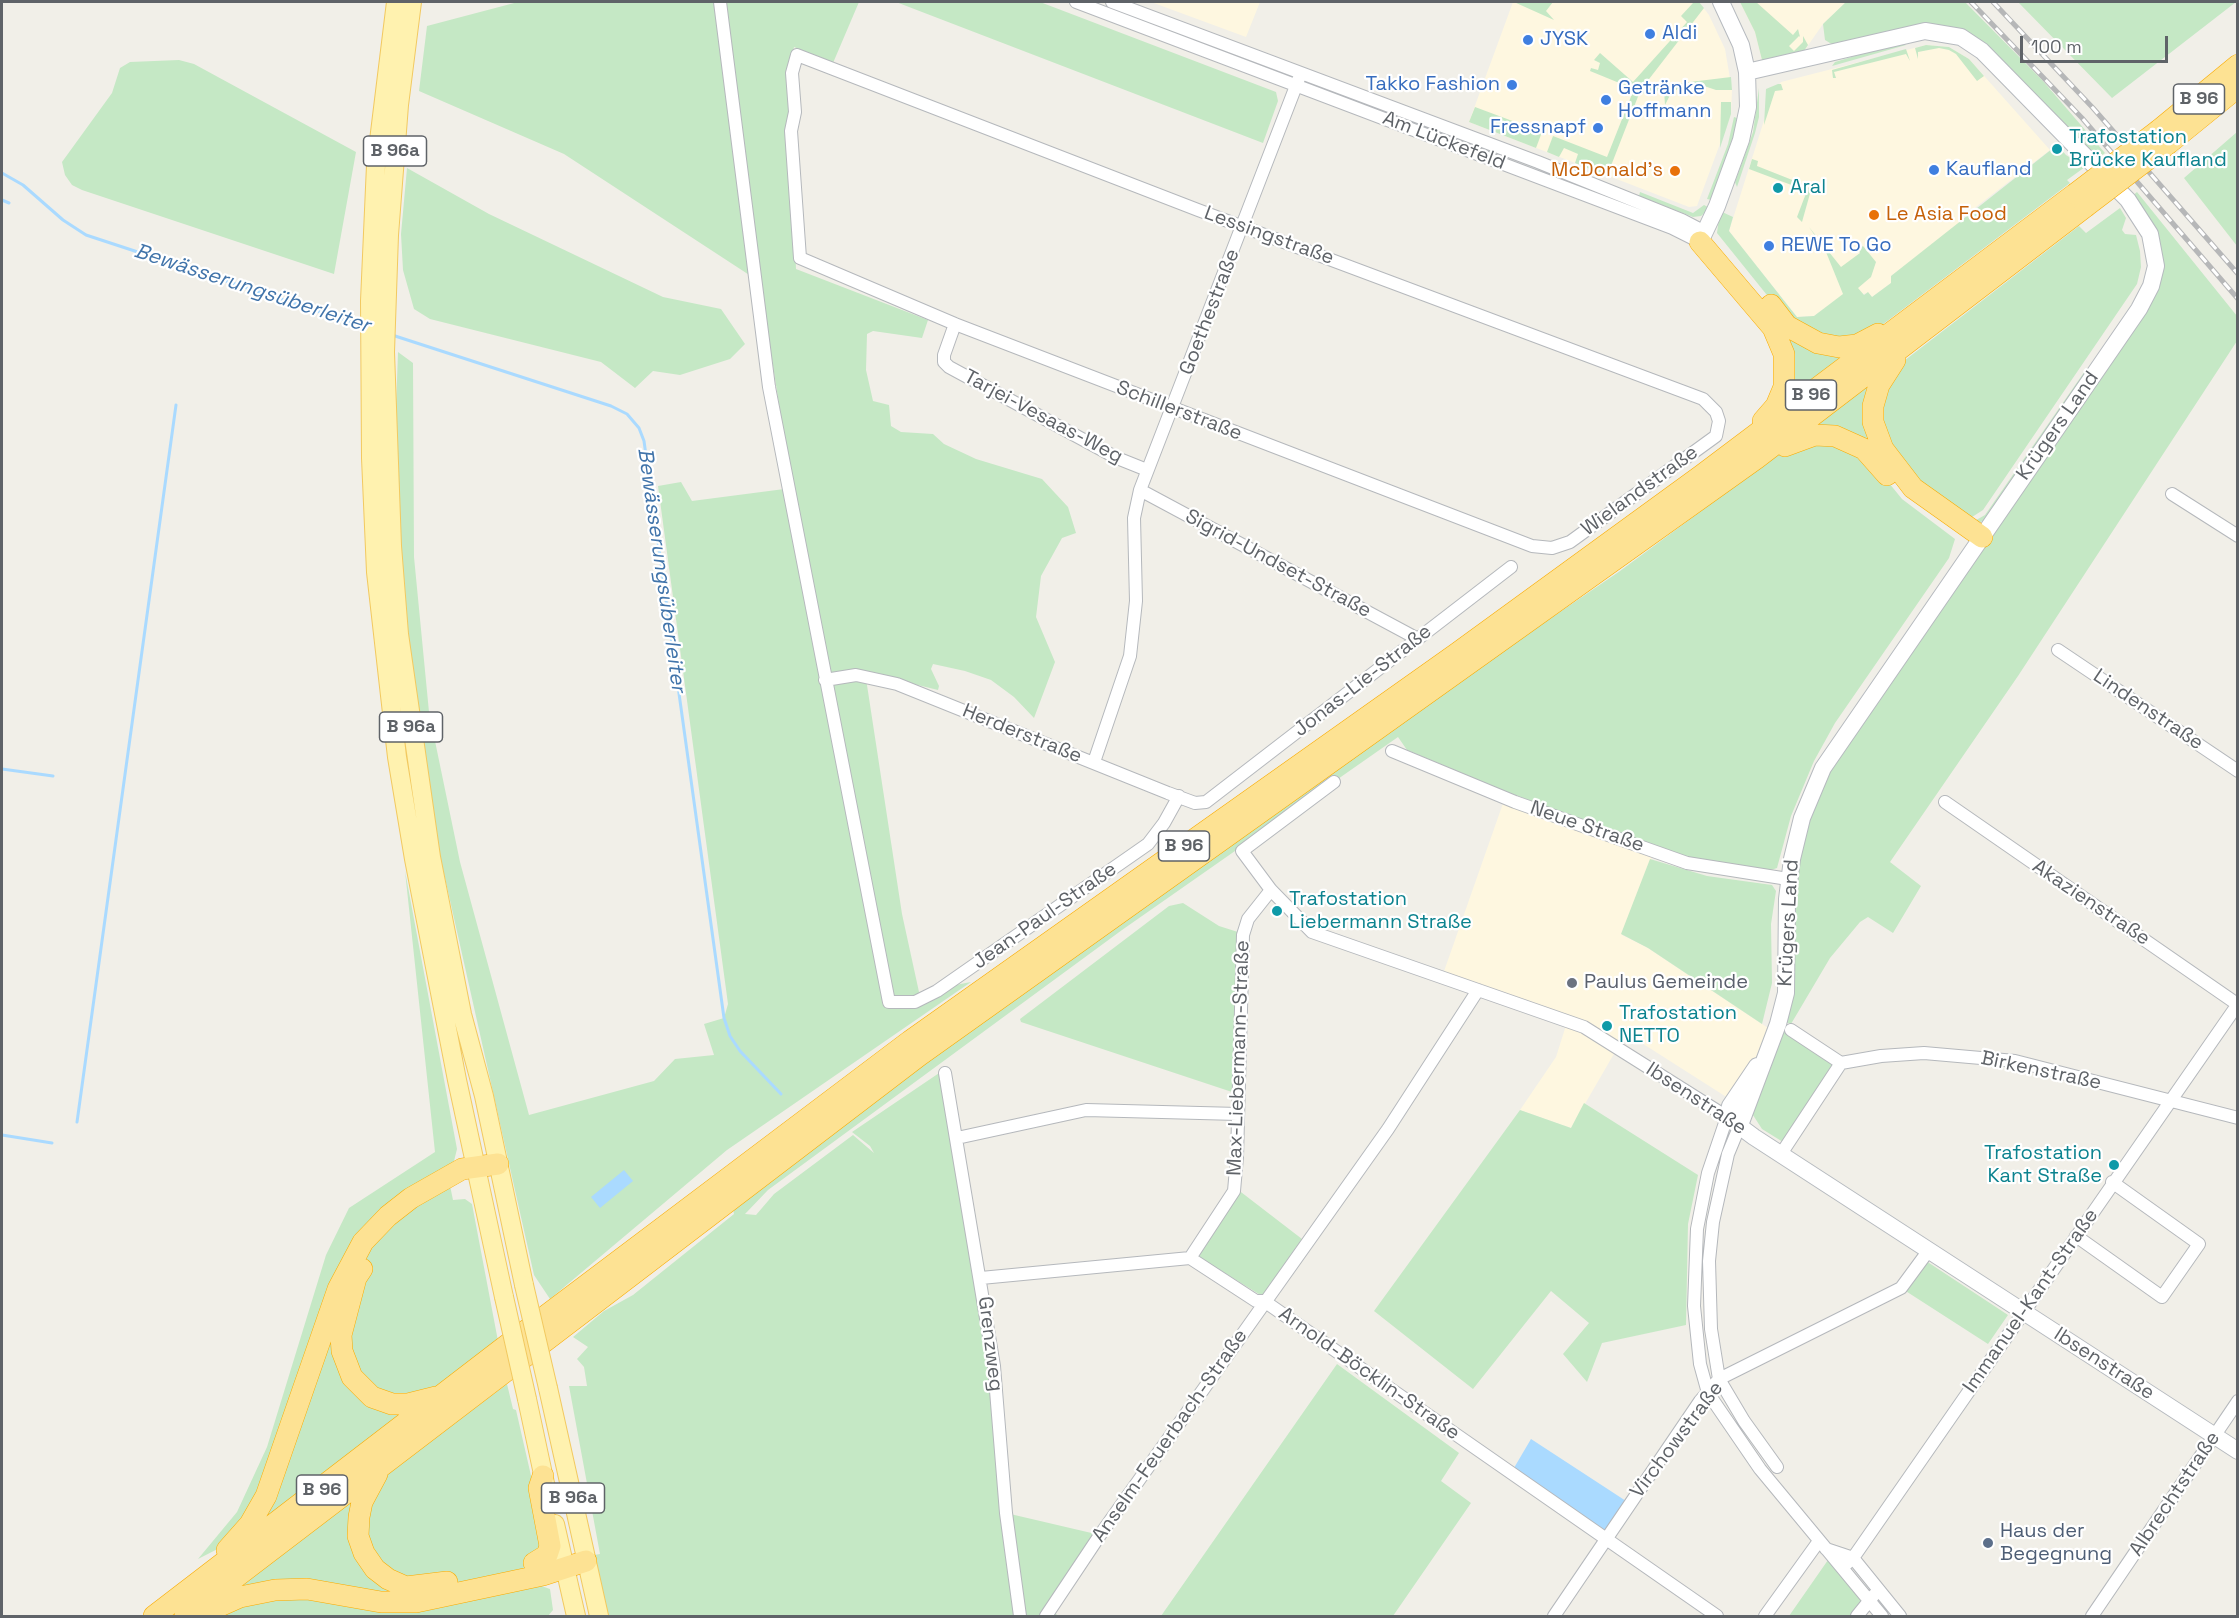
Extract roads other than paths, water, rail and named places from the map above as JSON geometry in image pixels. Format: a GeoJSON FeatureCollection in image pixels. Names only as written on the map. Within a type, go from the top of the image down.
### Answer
{"type":"FeatureCollection","features":[{"type":"Feature","properties":{"kind":"highway","name":"B 96"},"geometry":{"type":"LineString","coordinates":[[2164,137],[2238,65]]}},
{"type":"Feature","properties":{"kind":"highway","name":"B 96"},"geometry":{"type":"LineString","coordinates":[[154,1617],[910,1041],[1456,654],[1702,475],[1918,313],[2080,200],[2164,137],[2238,87]]}},
{"type":"Feature","properties":{"kind":"highway","name":"B 96"},"geometry":{"type":"LineString","coordinates":[[185,1617],[920,1055],[1757,458],[1942,316],[2080,200]]}},
{"type":"Feature","properties":{"kind":"highway"},"geometry":{"type":"LineString","coordinates":[[1702,237],[1739,263],[1787,326],[1818,343],[1839,347],[1857,345],[1918,313]]}},
{"type":"Feature","properties":{"kind":"highway"},"geometry":{"type":"LineString","coordinates":[[1702,237],[1773,328],[1784,354],[1786,374],[1781,397],[1767,417],[1702,475]]}},
{"type":"Feature","properties":{"kind":"highway"},"geometry":{"type":"LineString","coordinates":[[1942,316],[1894,361],[1875,395],[1873,422],[1883,449],[1913,488],[1978,542]]}},
{"type":"Feature","properties":{"kind":"highway"},"geometry":{"type":"LineString","coordinates":[[1757,458],[1815,435],[1836,436],[1851,441],[1874,458],[1909,499],[1978,542]]}},
{"type":"Feature","properties":{"kind":"highway"},"geometry":{"type":"LineString","coordinates":[[443,1396],[400,1404],[372,1397],[352,1377],[346,1367],[342,1352],[342,1335],[356,1278],[373,1251],[409,1215],[477,1171],[498,1164]]}},
{"type":"Feature","properties":{"kind":"highway"},"geometry":{"type":"LineString","coordinates":[[200,1583],[208,1567],[250,1524],[266,1496],[338,1289],[363,1242],[399,1207],[462,1169],[477,1171]]}},
{"type":"Feature","properties":{"kind":"highway"},"geometry":{"type":"LineString","coordinates":[[378,1470],[376,1479],[362,1502],[358,1536],[364,1553],[375,1569],[388,1579],[406,1587],[430,1586],[534,1563],[565,1565]]}},
{"type":"Feature","properties":{"kind":"highway"},"geometry":{"type":"LineString","coordinates":[[534,1563],[546,1556],[550,1546],[539,1488],[543,1476]]}},
{"type":"Feature","properties":{"kind":"highway"},"geometry":{"type":"LineString","coordinates":[[199,1617],[240,1597],[275,1590],[307,1589],[381,1602],[416,1602],[586,1561]]}},
{"type":"Feature","properties":{"kind":"main road","name":"B 96a"},"geometry":{"type":"LineString","coordinates":[[396,2],[376,165],[378,302],[376,572],[397,757],[414,859],[477,1171],[543,1476]]}},
{"type":"Feature","properties":{"kind":"main road","name":"B 96a"},"geometry":{"type":"LineString","coordinates":[[378,302],[412,2]]}},
{"type":"Feature","properties":{"kind":"main road","name":"B 96a"},"geometry":{"type":"LineString","coordinates":[[377,351],[399,634],[417,776],[462,1014],[498,1164],[586,1561]]}},
{"type":"Feature","properties":{"kind":"main road"},"geometry":{"type":"LineString","coordinates":[[543,1476],[576,1617]]}},
{"type":"Feature","properties":{"kind":"main road"},"geometry":{"type":"LineString","coordinates":[[586,1561],[599,1617]]}},
{"type":"Feature","properties":{"kind":"street"},"geometry":{"type":"LineString","coordinates":[[720,2],[770,387],[825,680]]}},
{"type":"Feature","properties":{"kind":"street","name":"Am Lückefeld"},"geometry":{"type":"LineString","coordinates":[[1076,2],[1299,79]]}},
{"type":"Feature","properties":{"kind":"street","name":"Am Lückefeld"},"geometry":{"type":"LineString","coordinates":[[1113,2],[1672,228],[1702,237]]}},
{"type":"Feature","properties":{"kind":"street"},"geometry":{"type":"LineString","coordinates":[[1702,237],[1742,140],[1748,107],[1748,72],[1734,24],[1721,2]]}},
{"type":"Feature","properties":{"kind":"street","name":"Krügers Land"},"geometry":{"type":"LineString","coordinates":[[1733,1121],[1730,1106],[1752,1071],[1764,1059],[1778,1024],[1786,993],[1788,879],[1802,818],[1823,768],[2148,294],[2154,273],[2155,253],[2146,224],[2128,200],[1982,51],[1961,37],[1925,31],[1748,72]]}},
{"type":"Feature","properties":{"kind":"street","name":"Lessingstraße"},"geometry":{"type":"LineString","coordinates":[[800,258],[791,131],[795,112],[792,73],[796,55],[1703,399],[1716,411],[1719,421],[1716,436]]}},
{"type":"Feature","properties":{"kind":"street","name":"Goethestraße"},"geometry":{"type":"LineString","coordinates":[[1094,762],[1130,656],[1136,601],[1134,518],[1140,490],[1299,79]]}},
{"type":"Feature","properties":{"kind":"street","name":"Schillerstraße"},"geometry":{"type":"LineString","coordinates":[[800,258],[955,324],[1521,543],[1552,548],[1563,545]]}},
{"type":"Feature","properties":{"kind":"street","name":"Tarjei-Vesaas-Weg"},"geometry":{"type":"LineString","coordinates":[[955,324],[944,355],[944,362],[949,368],[1117,459],[1147,470]]}},
{"type":"Feature","properties":{"kind":"street","name":"Wielandstraße"},"geometry":{"type":"LineString","coordinates":[[1563,545],[1716,436]]}},
{"type":"Feature","properties":{"kind":"street","name":"Sigrid-Undset-Straße"},"geometry":{"type":"LineString","coordinates":[[1140,490],[1416,638]]}},
{"type":"Feature","properties":{"kind":"street"},"geometry":{"type":"LineString","coordinates":[[2172,494],[2238,536]]}},
{"type":"Feature","properties":{"kind":"street","name":"Jonas-Lie-Straße"},"geometry":{"type":"LineString","coordinates":[[1215,797],[1416,638],[1511,567]]}},
{"type":"Feature","properties":{"kind":"street","name":"Lindenstraße"},"geometry":{"type":"LineString","coordinates":[[2058,650],[2238,771]]}},
{"type":"Feature","properties":{"kind":"street","name":"Herderstraße"},"geometry":{"type":"LineString","coordinates":[[825,680],[856,675],[897,684],[1196,803],[1206,802],[1215,797]]}},
{"type":"Feature","properties":{"kind":"street","name":"Jean-Paul-Straße"},"geometry":{"type":"LineString","coordinates":[[825,680],[889,1002],[915,1002],[937,991],[1148,844],[1164,823],[1179,796]]}},
{"type":"Feature","properties":{"kind":"street","name":"Neue Straße"},"geometry":{"type":"LineString","coordinates":[[1392,751],[1515,802],[1687,863],[1788,879]]}},
{"type":"Feature","properties":{"kind":"street","name":"Ibsenstraße"},"geometry":{"type":"LineString","coordinates":[[1334,782],[1242,851],[1271,890],[1312,932],[1593,1031],[2214,1437],[2238,1450]]}},
{"type":"Feature","properties":{"kind":"street","name":"Akazienstraße"},"geometry":{"type":"LineString","coordinates":[[1945,802],[2237,1004]]}},
{"type":"Feature","properties":{"kind":"street","name":"Max-Liebermann-Straße"},"geometry":{"type":"LineString","coordinates":[[1190,1258],[1234,1191],[1243,935],[1248,920],[1271,890]]}},
{"type":"Feature","properties":{"kind":"street","name":"Anselm-Feuerbach-Straße"},"geometry":{"type":"LineString","coordinates":[[1046,1617],[1264,1301],[1388,1129],[1478,990]]}},
{"type":"Feature","properties":{"kind":"street","name":"Immanuel-Kant-Straße"},"geometry":{"type":"LineString","coordinates":[[1843,1567],[1853,1558],[2237,1004]]}},
{"type":"Feature","properties":{"kind":"street"},"geometry":{"type":"LineString","coordinates":[[1781,1154],[1842,1063],[1791,1030]]}},
{"type":"Feature","properties":{"kind":"street","name":"Birkenstraße"},"geometry":{"type":"LineString","coordinates":[[1842,1063],[1851,1059],[1924,1053],[2015,1061],[2238,1119]]}},
{"type":"Feature","properties":{"kind":"street","name":"Grenzweg"},"geometry":{"type":"LineString","coordinates":[[945,1073],[994,1366],[1006,1513],[1020,1617]]}},
{"type":"Feature","properties":{"kind":"street"},"geometry":{"type":"LineString","coordinates":[[957,1138],[1086,1110],[1238,1114]]}},
{"type":"Feature","properties":{"kind":"street"},"geometry":{"type":"LineString","coordinates":[[1733,1121],[1728,1154],[1719,1188],[1709,1261],[1711,1329],[1719,1379],[1744,1421],[1777,1467]]}},
{"type":"Feature","properties":{"kind":"street"},"geometry":{"type":"LineString","coordinates":[[1733,1121],[1708,1173],[1697,1229],[1694,1306],[1700,1364],[1708,1392],[1760,1469],[1882,1617]]}},
{"type":"Feature","properties":{"kind":"street"},"geometry":{"type":"LineString","coordinates":[[2076,1236],[2162,1298],[2199,1244],[2112,1182]]}},
{"type":"Feature","properties":{"kind":"street","name":"Virchowstraße"},"geometry":{"type":"LineString","coordinates":[[1554,1617],[1719,1379],[1901,1288],[1929,1250]]}},
{"type":"Feature","properties":{"kind":"street"},"geometry":{"type":"LineString","coordinates":[[981,1278],[1190,1258]]}},
{"type":"Feature","properties":{"kind":"street","name":"Arnold-Böcklin-Straße"},"geometry":{"type":"LineString","coordinates":[[1190,1258],[1256,1301],[1264,1301],[1717,1617]]}},
{"type":"Feature","properties":{"kind":"street","name":"Albrechtstraße"},"geometry":{"type":"LineString","coordinates":[[2092,1617],[2238,1401]]}},
{"type":"Feature","properties":{"kind":"street"},"geometry":{"type":"LineString","coordinates":[[1822,1545],[1853,1558],[1900,1617]]}},
{"type":"Feature","properties":{"kind":"street"},"geometry":{"type":"LineString","coordinates":[[1765,1617],[1822,1545]]}},
{"type":"Feature","properties":{"kind":"street"},"geometry":{"type":"LineString","coordinates":[[1857,1617],[1878,1589]]}},
{"type":"Feature","properties":{"kind":"water"},"geometry":{"type":"Polygon","coordinates":[[[624,1170],[633,1181],[600,1208],[591,1197],[624,1170]]]}},
{"type":"Feature","properties":{"kind":"water"},"geometry":{"type":"Polygon","coordinates":[[[1531,1439],[1626,1501],[1603,1536],[1511,1473],[1531,1439]]]}},
{"type":"Feature","properties":{"kind":"waterway","name":"Bewässerungsüberleiter"},"geometry":{"type":"LineString","coordinates":[[2,173],[23,185],[63,220],[86,235],[363,326]]}},
{"type":"Feature","properties":{"kind":"waterway"},"geometry":{"type":"LineString","coordinates":[[2,200],[9,203]]}},
{"type":"Feature","properties":{"kind":"waterway","name":"Bewässerungsüberleiter"},"geometry":{"type":"LineString","coordinates":[[392,335],[611,406],[627,414],[639,428],[644,441],[724,1018],[730,1036],[740,1051],[781,1094]]}},
{"type":"Feature","properties":{"kind":"waterway"},"geometry":{"type":"LineString","coordinates":[[77,1122],[176,405]]}},
{"type":"Feature","properties":{"kind":"waterway"},"geometry":{"type":"LineString","coordinates":[[2,769],[53,776]]}},
{"type":"Feature","properties":{"kind":"waterway"},"geometry":{"type":"LineString","coordinates":[[2,1135],[52,1143]]}},
{"type":"Feature","properties":{"kind":"railway"},"geometry":{"type":"LineString","coordinates":[[1971,2],[2082,118],[2238,299]]}},
{"type":"Feature","properties":{"kind":"railway"},"geometry":{"type":"LineString","coordinates":[[1993,2],[2093,108],[2238,274]]}},
{"type":"Feature","properties":{"kind":"place","name":"Aldi"},"geometry":{"type":"Point","coordinates":[1650,34]}},
{"type":"Feature","properties":{"kind":"place","name":"JYSK"},"geometry":{"type":"Point","coordinates":[1528,40]}},
{"type":"Feature","properties":{"kind":"place","name":"Takko Fashion"},"geometry":{"type":"Point","coordinates":[1512,85]}},
{"type":"Feature","properties":{"kind":"place","name":"Getränke Hoffmann"},"geometry":{"type":"Point","coordinates":[1606,100]}},
{"type":"Feature","properties":{"kind":"place","name":"Fressnapf"},"geometry":{"type":"Point","coordinates":[1598,128]}},
{"type":"Feature","properties":{"kind":"place","name":"Trafostation Brücke Kaufland"},"geometry":{"type":"Point","coordinates":[2057,149]}},
{"type":"Feature","properties":{"kind":"place","name":"Kaufland"},"geometry":{"type":"Point","coordinates":[1934,170]}},
{"type":"Feature","properties":{"kind":"place","name":"McDonald's"},"geometry":{"type":"Point","coordinates":[1675,171]}},
{"type":"Feature","properties":{"kind":"place","name":"Aral"},"geometry":{"type":"Point","coordinates":[1778,188]}},
{"type":"Feature","properties":{"kind":"place","name":"Le Asia Food"},"geometry":{"type":"Point","coordinates":[1874,215]}},
{"type":"Feature","properties":{"kind":"place","name":"REWE To Go"},"geometry":{"type":"Point","coordinates":[1769,246]}},
{"type":"Feature","properties":{"kind":"place","name":"Trafostation Liebermann Straße"},"geometry":{"type":"Point","coordinates":[1277,911]}},
{"type":"Feature","properties":{"kind":"place","name":"Paulus Gemeinde"},"geometry":{"type":"Point","coordinates":[1572,983]}},
{"type":"Feature","properties":{"kind":"place","name":"Trafostation NETTO"},"geometry":{"type":"Point","coordinates":[1607,1026]}},
{"type":"Feature","properties":{"kind":"place","name":"Trafostation Kant Straße"},"geometry":{"type":"Point","coordinates":[2114,1165]}},
{"type":"Feature","properties":{"kind":"place","name":"Haus der Begegnung"},"geometry":{"type":"Point","coordinates":[1988,1543]}}]}
